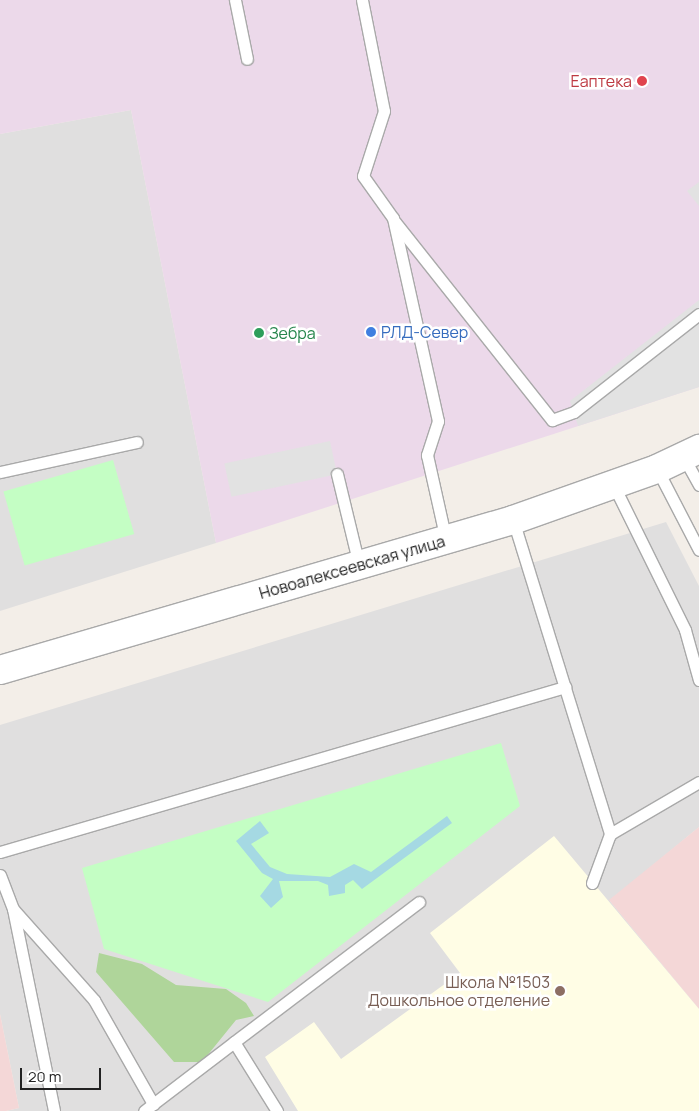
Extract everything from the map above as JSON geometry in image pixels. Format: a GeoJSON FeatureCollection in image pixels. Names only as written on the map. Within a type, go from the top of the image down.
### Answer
{"type":"FeatureCollection","features":[{"type":"Feature","properties":{"kind":"street","name":"Новоалексеевская улица"},"geometry":{"type":"LineString","coordinates":[[0,670],[513,520],[657,469],[691,452]]}},
{"type":"Feature","properties":{"kind":"lane"},"geometry":{"type":"LineString","coordinates":[[234,0],[247,59]]}},
{"type":"Feature","properties":{"kind":"lane"},"geometry":{"type":"LineString","coordinates":[[362,0],[384,111],[363,176],[393,218],[552,420],[574,412],[699,314]]}},
{"type":"Feature","properties":{"kind":"lane"},"geometry":{"type":"LineString","coordinates":[[393,218],[438,421],[427,455],[446,540]]}},
{"type":"Feature","properties":{"kind":"lane"},"geometry":{"type":"LineString","coordinates":[[0,472],[137,442]]}},
{"type":"Feature","properties":{"kind":"lane"},"geometry":{"type":"LineString","coordinates":[[691,452],[699,485]]}},
{"type":"Feature","properties":{"kind":"lane"},"geometry":{"type":"LineString","coordinates":[[657,469],[699,550]]}},
{"type":"Feature","properties":{"kind":"lane"},"geometry":{"type":"LineString","coordinates":[[337,474],[359,565]]}},
{"type":"Feature","properties":{"kind":"lane"},"geometry":{"type":"LineString","coordinates":[[613,484],[685,630],[699,680]]}},
{"type":"Feature","properties":{"kind":"lane"},"geometry":{"type":"LineString","coordinates":[[513,520],[610,834],[592,883]]}},
{"type":"Feature","properties":{"kind":"lane"},"geometry":{"type":"LineString","coordinates":[[0,852],[565,687]]}},
{"type":"Feature","properties":{"kind":"lane"},"geometry":{"type":"LineString","coordinates":[[610,834],[699,782]]}},
{"type":"Feature","properties":{"kind":"lane"},"geometry":{"type":"LineString","coordinates":[[0,875],[14,909],[54,1111]]}},
{"type":"Feature","properties":{"kind":"lane"},"geometry":{"type":"LineString","coordinates":[[14,909],[94,1000],[148,1108],[419,902]]}},
{"type":"Feature","properties":{"kind":"lane"},"geometry":{"type":"LineString","coordinates":[[234,1042],[277,1111]]}},
{"type":"Feature","properties":{"kind":"shaded area"},"geometry":{"type":"Polygon","coordinates":[[[0,0],[699,0],[699,387],[216,543],[131,110],[0,134],[0,0]]]}},
{"type":"Feature","properties":{"kind":"shaded area"},"geometry":{"type":"Polygon","coordinates":[[[131,110],[216,543],[0,611],[0,134],[131,110]]]}},
{"type":"Feature","properties":{"kind":"shaded area"},"geometry":{"type":"Polygon","coordinates":[[[699,182],[699,206],[687,191],[699,182]]]}},
{"type":"Feature","properties":{"kind":"shaded area"},"geometry":{"type":"Polygon","coordinates":[[[699,300],[699,387],[578,426],[570,401],[699,300]]]}},
{"type":"Feature","properties":{"kind":"shaded area"},"geometry":{"type":"Polygon","coordinates":[[[330,441],[337,474],[231,497],[224,463],[330,441]]]}},
{"type":"Feature","properties":{"kind":"shaded area"},"geometry":{"type":"Polygon","coordinates":[[[666,522],[699,586],[699,827],[610,901],[699,1009],[699,1111],[6,1111],[19,1108],[0,1014],[0,725],[666,522]]]}},
{"type":"Feature","properties":{"kind":"shaded area"},"geometry":{"type":"Polygon","coordinates":[[[699,827],[699,1009],[609,900],[699,827]]]}},
{"type":"Feature","properties":{"kind":"shaded area","name":"Школа №1503 Дошкольное отделение"},"geometry":{"type":"Polygon","coordinates":[[[554,836],[699,1009],[699,1111],[298,1111],[265,1057],[314,1022],[341,1059],[460,973],[430,933],[554,836]]]}},
{"type":"Feature","properties":{"kind":"shaded area"},"geometry":{"type":"Polygon","coordinates":[[[0,1014],[19,1108],[6,1111],[0,1111],[0,1014]]]}},
{"type":"Feature","properties":{"kind":"green space"},"geometry":{"type":"Polygon","coordinates":[[[113,460],[134,534],[25,565],[3,491],[113,460]]]}},
{"type":"Feature","properties":{"kind":"green space"},"geometry":{"type":"Polygon","coordinates":[[[501,743],[520,806],[268,1002],[104,949],[82,868],[501,743]]]}},
{"type":"Feature","properties":{"kind":"green space"},"geometry":{"type":"Polygon","coordinates":[[[99,953],[142,964],[176,985],[226,989],[246,1003],[254,1016],[236,1020],[202,1062],[174,1062],[96,972],[99,953]]]}},
{"type":"Feature","properties":{"kind":"water"},"geometry":{"type":"Polygon","coordinates":[[[447,816],[452,823],[362,889],[353,880],[345,885],[345,893],[329,896],[328,885],[318,881],[279,881],[283,897],[271,908],[260,896],[273,879],[262,873],[236,841],[260,821],[269,833],[251,844],[270,867],[287,874],[330,877],[354,864],[371,872],[447,816]]]}},
{"type":"Feature","properties":{"kind":"place","name":"Еаптека"},"geometry":{"type":"Point","coordinates":[642,81]}},
{"type":"Feature","properties":{"kind":"place","name":"РЛД-Север"},"geometry":{"type":"Point","coordinates":[371,332]}},
{"type":"Feature","properties":{"kind":"place","name":"Зебра"},"geometry":{"type":"Point","coordinates":[259,333]}},
{"type":"Feature","properties":{"kind":"place","name":"Школа №1503 Дошкольное отделение"},"geometry":{"type":"Point","coordinates":[560,991]}}]}
